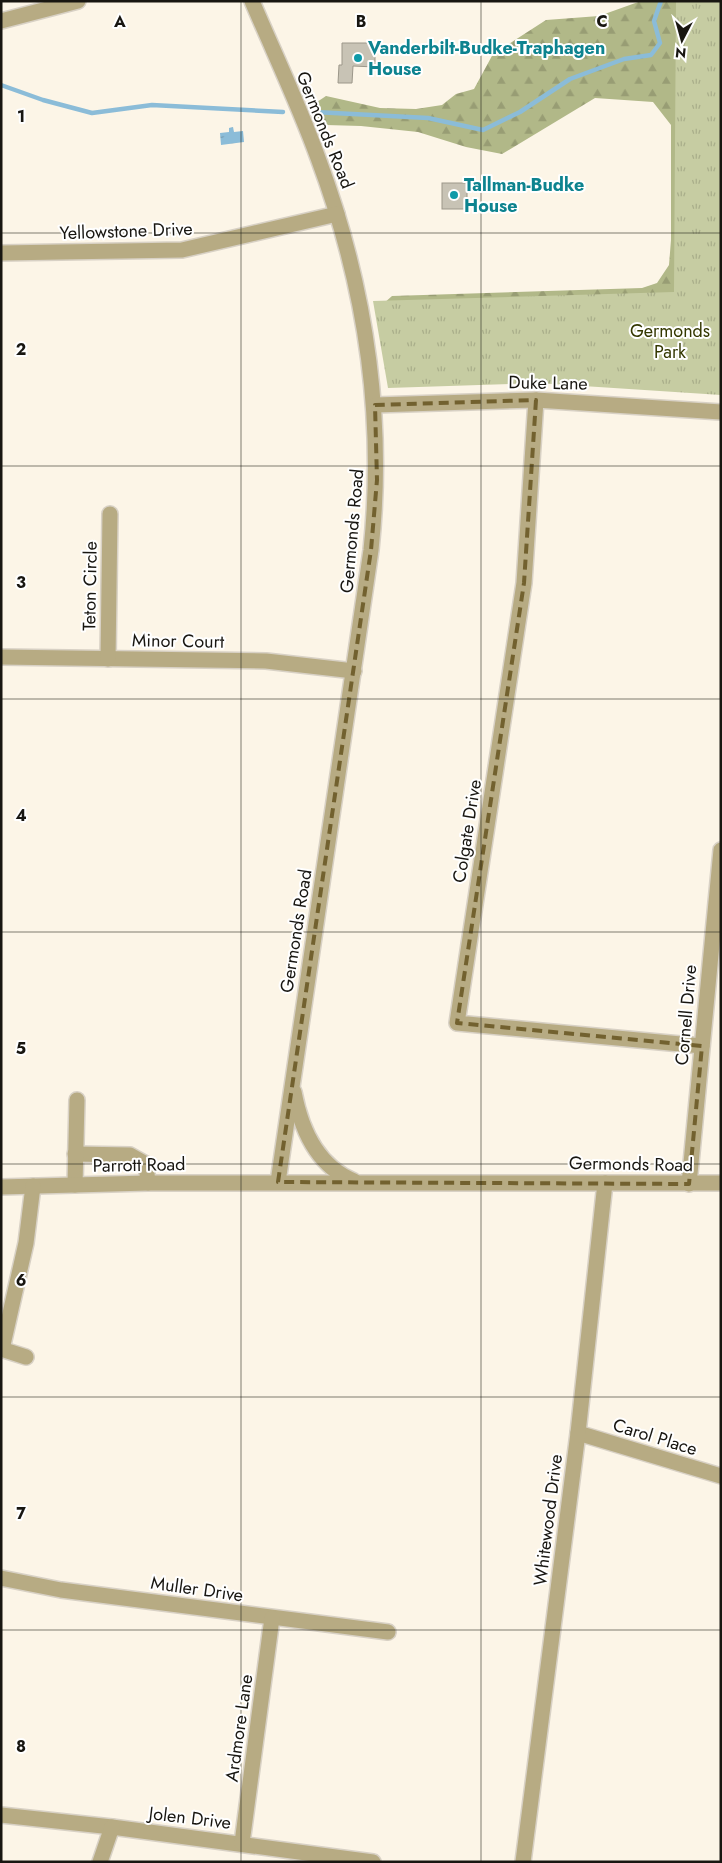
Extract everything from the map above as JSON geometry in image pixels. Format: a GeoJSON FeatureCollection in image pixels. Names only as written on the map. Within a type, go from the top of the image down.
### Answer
{"type":"FeatureCollection","features":[{"type":"Feature","properties":{"kind":"street"},"geometry":{"type":"LineString","coordinates":[[1,21],[78,1]]}},
{"type":"Feature","properties":{"kind":"street","name":"Germonds Road"},"geometry":{"type":"LineString","coordinates":[[252,1],[311,140],[337,214],[358,294],[375,406],[377,463],[374,523],[354,671],[278,1182],[721,1183]]}},
{"type":"Feature","properties":{"kind":"street","name":"Yellowstone Drive"},"geometry":{"type":"LineString","coordinates":[[1,253],[182,250],[337,214]]}},
{"type":"Feature","properties":{"kind":"street","name":"Duke Lane"},"geometry":{"type":"LineString","coordinates":[[375,406],[536,400],[721,412]]}},
{"type":"Feature","properties":{"kind":"street","name":"Colgate Drive"},"geometry":{"type":"LineString","coordinates":[[536,400],[524,583],[457,1023],[702,1046]]}},
{"type":"Feature","properties":{"kind":"street","name":"Teton Circle"},"geometry":{"type":"LineString","coordinates":[[108,659],[110,514]]}},
{"type":"Feature","properties":{"kind":"street","name":"Minor Court"},"geometry":{"type":"LineString","coordinates":[[1,657],[266,660],[354,671]]}},
{"type":"Feature","properties":{"kind":"street","name":"Cornell Drive"},"geometry":{"type":"LineString","coordinates":[[690,1184],[721,850]]}},
{"type":"Feature","properties":{"kind":"street","name":"Germonds Road"},"geometry":{"type":"LineString","coordinates":[[292,1079],[300,1118],[312,1145],[336,1172],[360,1183]]}},
{"type":"Feature","properties":{"kind":"street"},"geometry":{"type":"LineString","coordinates":[[75,1185],[77,1100]]}},
{"type":"Feature","properties":{"kind":"street"},"geometry":{"type":"LineString","coordinates":[[75,1154],[130,1155],[146,1164],[148,1183]]}},
{"type":"Feature","properties":{"kind":"street","name":"Parrott Road"},"geometry":{"type":"LineString","coordinates":[[1,1187],[278,1182]]}},
{"type":"Feature","properties":{"kind":"street","name":"Whitewood Drive"},"geometry":{"type":"LineString","coordinates":[[523,1862],[578,1433],[605,1183]]}},
{"type":"Feature","properties":{"kind":"street"},"geometry":{"type":"LineString","coordinates":[[26,1357],[2,1349],[26,1243],[33,1186]]}},
{"type":"Feature","properties":{"kind":"street","name":"Carol Place"},"geometry":{"type":"LineString","coordinates":[[578,1433],[721,1476]]}},
{"type":"Feature","properties":{"kind":"street","name":"Muller Drive"},"geometry":{"type":"LineString","coordinates":[[1,1578],[61,1590],[388,1632]]}},
{"type":"Feature","properties":{"kind":"street","name":"Ardmore Lane"},"geometry":{"type":"LineString","coordinates":[[242,1843],[272,1618]]}},
{"type":"Feature","properties":{"kind":"street","name":"Jolen Drive"},"geometry":{"type":"LineString","coordinates":[[1,1815],[242,1843],[373,1862]]}},
{"type":"Feature","properties":{"kind":"street"},"geometry":{"type":"LineString","coordinates":[[100,1862],[112,1827]]}},
{"type":"Feature","properties":{"kind":"highlighted area"},"geometry":{"type":"Polygon","coordinates":[[[536,400],[524,583],[457,1023],[702,1046],[689,1184],[278,1182],[371,550],[377,480],[375,405],[536,400]]]}},
{"type":"Feature","properties":{"kind":"green space"},"geometry":{"type":"Polygon","coordinates":[[[641,1],[721,1],[721,385],[383,304],[392,296],[642,288],[657,283],[669,265],[671,240],[671,125],[653,102],[595,98],[502,154],[466,147],[418,132],[361,126],[326,125],[318,118],[314,104],[326,96],[380,108],[416,109],[442,105],[456,94],[474,89],[493,54],[546,20],[599,16],[641,1]]]}},
{"type":"Feature","properties":{"kind":"green space","name":"Germonds Park"},"geometry":{"type":"Polygon","coordinates":[[[676,1],[721,1],[721,395],[537,383],[388,388],[373,301],[674,292],[676,1]]]}},
{"type":"Feature","properties":{"kind":"water"},"geometry":{"type":"Polygon","coordinates":[[[233,127],[234,132],[243,131],[244,142],[221,145],[220,133],[229,132],[229,128],[233,127]]]}},
{"type":"Feature","properties":{"kind":"building","name":"Vanderbilt-Budke-Traphagen House"},"geometry":{"type":"Polygon","coordinates":[[[342,43],[371,43],[371,51],[375,51],[375,67],[353,66],[352,83],[338,83],[339,65],[342,65],[342,43]]]}},
{"type":"Feature","properties":{"kind":"building","name":"Tallman-Budke House"},"geometry":{"type":"Polygon","coordinates":[[[442,183],[467,183],[467,209],[442,209],[442,183]]]}},
{"type":"Feature","properties":{"kind":"waterway"},"geometry":{"type":"LineString","coordinates":[[315,112],[428,118],[483,130],[520,112],[570,79],[624,59],[651,55],[660,43],[654,21],[661,1]]}},
{"type":"Feature","properties":{"kind":"waterway"},"geometry":{"type":"LineString","coordinates":[[1,85],[43,100],[92,113],[152,105],[283,112]]}},
{"type":"Feature","properties":{"kind":"place","name":"Vanderbilt-Budke-Traphagen House"},"geometry":{"type":"Point","coordinates":[358,58]}},
{"type":"Feature","properties":{"kind":"place","name":"Tallman-Budke House"},"geometry":{"type":"Point","coordinates":[454,195]}}]}
